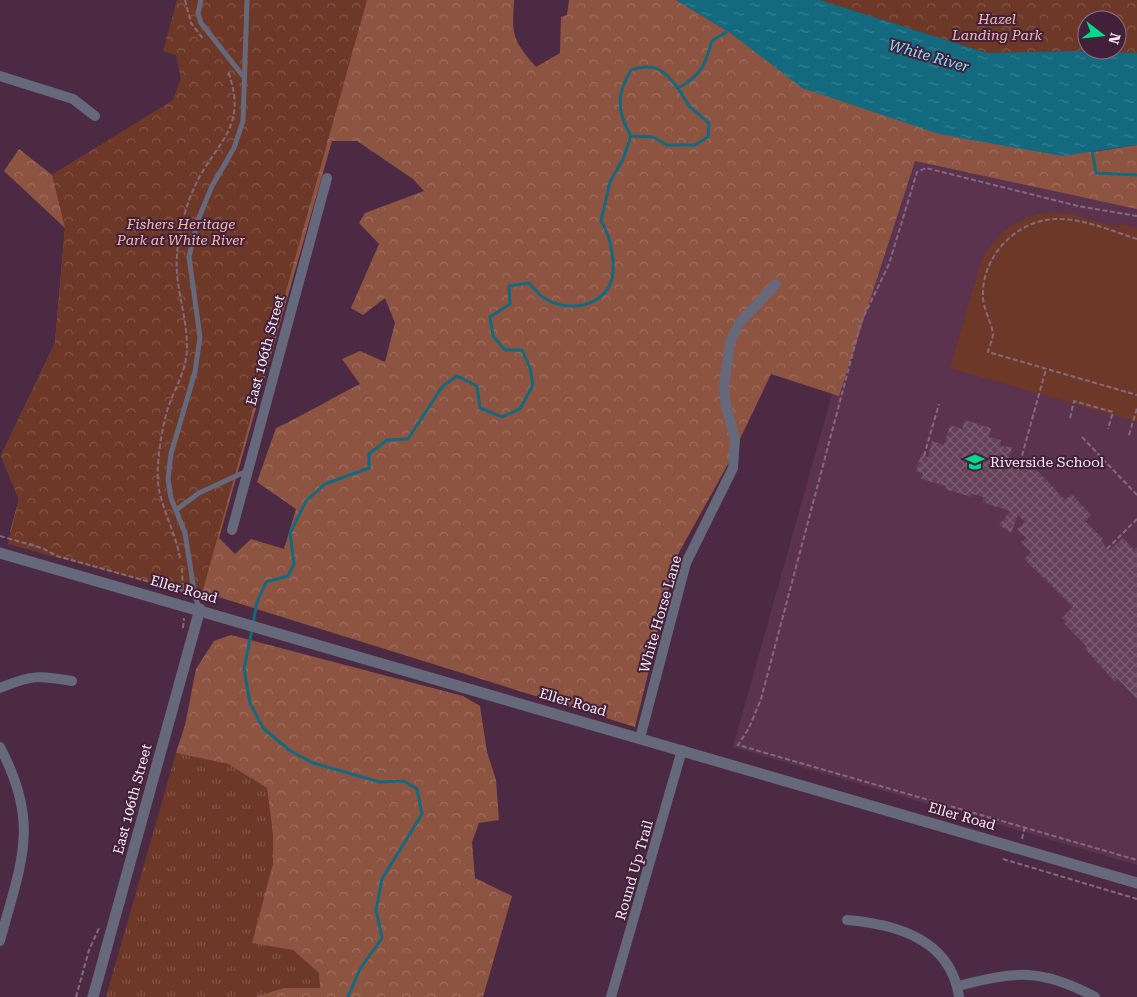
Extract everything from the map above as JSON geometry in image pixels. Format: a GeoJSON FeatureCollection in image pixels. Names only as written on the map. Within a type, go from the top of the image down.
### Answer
{"type":"FeatureCollection","features":[{"type":"Feature","properties":{"kind":"street"},"geometry":{"type":"LineString","coordinates":[[0,76],[73,99],[95,116]]}},
{"type":"Feature","properties":{"kind":"street","name":"East 106th Street"},"geometry":{"type":"LineString","coordinates":[[232,530],[328,178]]}},
{"type":"Feature","properties":{"kind":"street","name":"White Horse Lane"},"geometry":{"type":"LineString","coordinates":[[640,738],[686,562],[733,468],[735,439],[726,406],[724,386],[730,342],[740,322],[776,284]]}},
{"type":"Feature","properties":{"kind":"street","name":"Eller Road"},"geometry":{"type":"LineString","coordinates":[[0,553],[200,609],[1137,883]]}},
{"type":"Feature","properties":{"kind":"street","name":"East 106th Street"},"geometry":{"type":"LineString","coordinates":[[93,997],[200,609]]}},
{"type":"Feature","properties":{"kind":"street"},"geometry":{"type":"LineString","coordinates":[[0,688],[33,676],[44,675],[72,681]]}},
{"type":"Feature","properties":{"kind":"street"},"geometry":{"type":"LineString","coordinates":[[0,746],[19,789],[25,824],[24,852],[0,941]]}},
{"type":"Feature","properties":{"kind":"street","name":"Round Up Trail"},"geometry":{"type":"LineString","coordinates":[[611,997],[682,750]]}},
{"type":"Feature","properties":{"kind":"street"},"geometry":{"type":"LineString","coordinates":[[847,920],[892,926],[921,940],[938,953],[958,986],[959,997]]}},
{"type":"Feature","properties":{"kind":"street"},"geometry":{"type":"LineString","coordinates":[[958,986],[1006,974],[1028,974],[1066,983],[1095,997]]}},
{"type":"Feature","properties":{"kind":"lane"},"geometry":{"type":"LineString","coordinates":[[201,0],[198,13],[201,23],[244,76]]}},
{"type":"Feature","properties":{"kind":"lane"},"geometry":{"type":"LineString","coordinates":[[200,609],[195,597],[185,533],[176,510],[168,479],[170,462],[195,372],[200,337],[189,257],[198,220],[212,186],[234,148],[243,121],[247,0]]}},
{"type":"Feature","properties":{"kind":"lane"},"geometry":{"type":"LineString","coordinates":[[176,510],[199,493],[248,470]]}},
{"type":"Feature","properties":{"kind":"path"},"geometry":{"type":"LineString","coordinates":[[1137,216],[1069,204],[926,168],[917,172],[889,264],[861,322],[760,699],[749,728],[738,745],[1137,860]]}},
{"type":"Feature","properties":{"kind":"path"},"geometry":{"type":"LineString","coordinates":[[1137,239],[1079,222],[1055,219],[1032,223],[1011,235],[996,252],[986,273],[983,297],[993,333],[988,352],[1137,395]]}},
{"type":"Feature","properties":{"kind":"path"},"geometry":{"type":"LineString","coordinates":[[1018,470],[1046,369]]}},
{"type":"Feature","properties":{"kind":"path"},"geometry":{"type":"LineString","coordinates":[[1070,418],[1074,401],[1113,412],[1108,429]]}},
{"type":"Feature","properties":{"kind":"path"},"geometry":{"type":"LineString","coordinates":[[924,456],[939,404]]}},
{"type":"Feature","properties":{"kind":"path"},"geometry":{"type":"LineString","coordinates":[[1130,435],[1137,408]]}},
{"type":"Feature","properties":{"kind":"path"},"geometry":{"type":"LineString","coordinates":[[1082,437],[1137,494]]}},
{"type":"Feature","properties":{"kind":"path"},"geometry":{"type":"LineString","coordinates":[[1107,549],[1137,519]]}},
{"type":"Feature","properties":{"kind":"path"},"geometry":{"type":"LineString","coordinates":[[0,536],[42,548],[57,556],[183,591]]}},
{"type":"Feature","properties":{"kind":"path"},"geometry":{"type":"LineString","coordinates":[[1003,859],[1137,899]]}},
{"type":"Feature","properties":{"kind":"path"},"geometry":{"type":"LineString","coordinates":[[76,997],[89,950],[102,923]]}},
{"type":"Feature","properties":{"kind":"shaded area","name":"Riverside School"},"geometry":{"type":"Polygon","coordinates":[[[902,145],[1137,177],[1137,865],[733,747],[902,145]]]}},
{"type":"Feature","properties":{"kind":"green space","name":"Fishers Heritage Park at White River"},"geometry":{"type":"Polygon","coordinates":[[[177,0],[367,0],[201,597],[8,544],[19,499],[1,456],[55,343],[65,228],[52,175],[173,100],[181,79],[176,55],[163,51],[177,0]]]}},
{"type":"Feature","properties":{"kind":"green space"},"geometry":{"type":"Polygon","coordinates":[[[259,0],[514,0],[513,22],[515,37],[522,50],[536,67],[560,53],[561,17],[567,15],[569,0],[676,0],[729,32],[1093,152],[1137,145],[1137,209],[915,161],[839,396],[771,374],[727,466],[677,556],[635,727],[10,532],[19,499],[1,456],[55,343],[65,228],[4,171],[19,149],[52,175],[173,101],[181,79],[176,46],[259,0]],[[332,141],[219,538],[235,554],[251,539],[284,549],[296,509],[257,482],[276,428],[360,384],[342,359],[360,351],[385,362],[395,323],[385,298],[363,315],[351,308],[379,244],[359,223],[365,213],[424,191],[413,179],[357,141],[332,141]]]}},
{"type":"Feature","properties":{"kind":"green space","name":"Hazel Landing Park"},"geometry":{"type":"Polygon","coordinates":[[[820,0],[1137,0],[1137,53],[1127,53],[1127,10],[1077,10],[1076,51],[987,53],[820,0]]]}},
{"type":"Feature","properties":{"kind":"green space"},"geometry":{"type":"Polygon","coordinates":[[[1050,212],[1071,214],[1119,228],[1121,224],[1137,228],[1137,422],[950,368],[980,265],[986,253],[1008,228],[1026,218],[1050,212]]]}},
{"type":"Feature","properties":{"kind":"green space"},"geometry":{"type":"Polygon","coordinates":[[[231,635],[463,696],[480,706],[487,752],[496,780],[499,820],[479,823],[472,842],[475,878],[512,896],[483,997],[255,997],[284,988],[320,988],[319,973],[293,950],[252,943],[273,864],[273,834],[267,788],[228,764],[176,753],[185,725],[196,669],[214,641],[231,635]]]}},
{"type":"Feature","properties":{"kind":"green space"},"geometry":{"type":"Polygon","coordinates":[[[176,753],[228,764],[267,788],[273,834],[273,864],[268,890],[293,950],[319,973],[320,988],[285,988],[255,997],[106,997],[176,753]]]}},
{"type":"Feature","properties":{"kind":"water","name":"White River"},"geometry":{"type":"Polygon","coordinates":[[[676,0],[820,0],[987,53],[1077,51],[1077,60],[1127,60],[1127,53],[1137,53],[1137,145],[1062,156],[939,134],[802,88],[729,32],[676,0]]]}},
{"type":"Feature","properties":{"kind":"building"},"geometry":{"type":"Polygon","coordinates":[[[965,420],[991,428],[989,437],[1001,440],[1000,446],[1012,447],[1007,465],[1021,471],[1022,468],[1039,472],[1065,500],[1072,494],[1091,515],[1085,521],[1103,539],[1101,541],[1109,551],[1123,538],[1134,550],[1137,547],[1137,699],[1118,679],[1115,682],[1085,649],[1087,647],[1064,623],[1066,622],[1062,618],[1073,607],[1024,559],[1031,552],[1021,542],[1026,538],[1017,529],[1025,522],[1018,515],[1011,533],[999,525],[1010,511],[982,502],[984,497],[972,494],[971,497],[945,489],[946,486],[921,479],[923,473],[916,471],[921,455],[928,457],[932,441],[944,445],[950,425],[962,429],[965,420]]]}},
{"type":"Feature","properties":{"kind":"waterway"},"geometry":{"type":"LineString","coordinates":[[253,623],[257,602],[266,582],[288,576],[294,564],[290,533],[306,501],[325,484],[369,468],[369,454],[387,440],[408,439],[442,387],[457,376],[477,386],[480,408],[502,417],[520,409],[533,385],[530,368],[522,350],[505,350],[493,336],[490,317],[510,304],[509,286],[529,283],[543,298],[553,303],[569,306],[586,304],[600,297],[606,291],[613,275],[613,266],[611,246],[601,221],[610,182],[623,159],[631,136],[623,119],[620,103],[626,79],[631,70],[653,67],[668,76],[678,88],[686,84],[701,69],[712,41],[731,29]]}},
{"type":"Feature","properties":{"kind":"waterway"},"geometry":{"type":"LineString","coordinates":[[631,136],[653,137],[667,145],[695,145],[708,137],[709,123],[689,106],[678,88]]}},
{"type":"Feature","properties":{"kind":"waterway"},"geometry":{"type":"LineString","coordinates":[[1092,150],[1096,173],[1137,175]]}},
{"type":"Feature","properties":{"kind":"waterway"},"geometry":{"type":"LineString","coordinates":[[252,629],[244,669],[250,703],[263,728],[289,750],[313,763],[380,782],[404,781],[417,789],[422,814],[382,879],[376,910],[382,938],[360,969],[348,997]]}},
{"type":"Feature","properties":{"kind":"place","name":"Riverside School"},"geometry":{"type":"Point","coordinates":[975,462]}}]}
